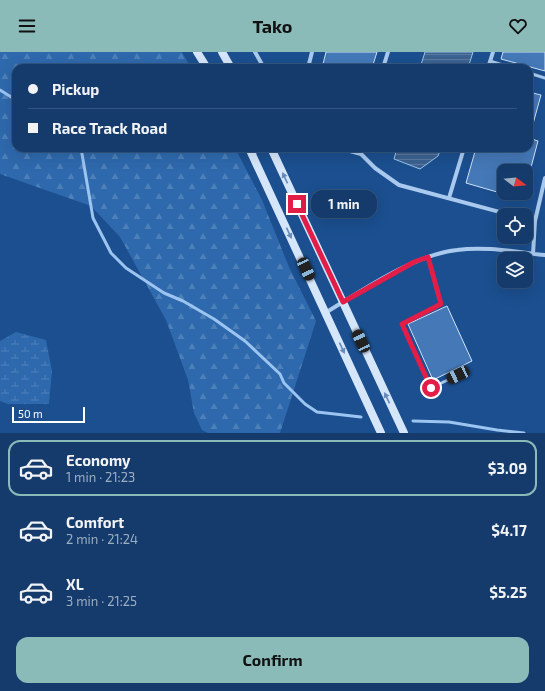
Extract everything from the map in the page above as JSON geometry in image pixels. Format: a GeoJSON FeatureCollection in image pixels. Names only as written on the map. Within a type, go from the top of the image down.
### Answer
{"type":"FeatureCollection","features":[{"type":"Feature","properties":{"kind":"main road"},"geometry":{"type":"LineString","coordinates":[[197,52],[204,64]]}},
{"type":"Feature","properties":{"kind":"main road"},"geometry":{"type":"LineString","coordinates":[[222,52],[229,64]]}},
{"type":"Feature","properties":{"kind":"main road"},"geometry":{"type":"LineString","coordinates":[[250,152],[381,433]]}},
{"type":"Feature","properties":{"kind":"main road"},"geometry":{"type":"LineString","coordinates":[[273,152],[404,433]]}},
{"type":"Feature","properties":{"kind":"street"},"geometry":{"type":"LineString","coordinates":[[255,52],[262,64]]}},
{"type":"Feature","properties":{"kind":"street"},"geometry":{"type":"LineString","coordinates":[[309,64],[312,52]]}},
{"type":"Feature","properties":{"kind":"street"},"geometry":{"type":"LineString","coordinates":[[384,64],[388,52]]}},
{"type":"Feature","properties":{"kind":"street"},"geometry":{"type":"LineString","coordinates":[[489,64],[493,52]]}},
{"type":"Feature","properties":{"kind":"street"},"geometry":{"type":"LineString","coordinates":[[354,152],[361,154],[375,168],[399,185],[497,211]]}},
{"type":"Feature","properties":{"kind":"street"},"geometry":{"type":"LineString","coordinates":[[449,198],[463,152]]}},
{"type":"Feature","properties":{"kind":"street"},"geometry":{"type":"LineString","coordinates":[[545,178],[535,221],[533,254],[545,255]]}},
{"type":"Feature","properties":{"kind":"street"},"geometry":{"type":"LineString","coordinates":[[326,312],[414,262],[428,257],[457,250],[495,249],[518,252]]}},
{"type":"Feature","properties":{"kind":"lane"},"geometry":{"type":"LineString","coordinates":[[490,61],[499,64]]}},
{"type":"Feature","properties":{"kind":"lane"},"geometry":{"type":"LineString","coordinates":[[533,74],[545,78]]}},
{"type":"Feature","properties":{"kind":"lane"},"geometry":{"type":"LineString","coordinates":[[428,257],[441,304],[402,324],[431,388],[458,375]]}},
{"type":"Feature","properties":{"kind":"green space"},"geometry":{"type":"Polygon","coordinates":[[[0,52],[182,52],[189,64],[12,64],[12,152],[237,152],[262,200],[289,267],[316,321],[280,433],[208,433],[202,430],[194,413],[188,380],[166,320],[120,237],[91,206],[0,174],[0,52]]]}},
{"type":"Feature","properties":{"kind":"green space"},"geometry":{"type":"Polygon","coordinates":[[[16,332],[46,340],[52,371],[49,404],[8,404],[0,401],[0,341],[16,332]]]}},
{"type":"Feature","properties":{"kind":"shaded area"},"geometry":{"type":"Polygon","coordinates":[[[425,52],[473,52],[469,64],[421,64],[425,52]]]}},
{"type":"Feature","properties":{"kind":"shaded area"},"geometry":{"type":"Polygon","coordinates":[[[396,152],[440,152],[438,156],[420,169],[394,159],[396,152]]]}},
{"type":"Feature","properties":{"kind":"building"},"geometry":{"type":"Polygon","coordinates":[[[326,52],[377,52],[373,64],[323,64],[326,52]]]}},
{"type":"Feature","properties":{"kind":"building"},"geometry":{"type":"Polygon","coordinates":[[[503,52],[545,52],[545,71],[533,68],[533,64],[519,64],[501,59],[503,52]]]}},
{"type":"Feature","properties":{"kind":"building"},"geometry":{"type":"Polygon","coordinates":[[[533,93],[541,95],[533,124],[533,93]]]}},
{"type":"Feature","properties":{"kind":"building"},"geometry":{"type":"Polygon","coordinates":[[[533,139],[538,141],[532,164],[497,164],[497,192],[466,183],[475,152],[533,152],[533,139]]]}},
{"type":"Feature","properties":{"kind":"building"},"geometry":{"type":"Polygon","coordinates":[[[447,306],[472,361],[433,380],[408,324],[447,306]]]}},
{"type":"Feature","properties":{"kind":"waterway"},"geometry":{"type":"LineString","coordinates":[[0,90],[12,98]]}},
{"type":"Feature","properties":{"kind":"waterway"},"geometry":{"type":"LineString","coordinates":[[82,152],[93,218],[111,253],[126,268],[164,293],[183,301],[214,319],[245,341],[280,374],[284,383],[305,404],[317,412],[361,417]]}},
{"type":"Feature","properties":{"kind":"waterway"},"geometry":{"type":"LineString","coordinates":[[413,421],[449,422],[524,433]]}},
{"type":"Feature","properties":{"kind":"route"},"geometry":{"type":"LineString","coordinates":[[297,204],[343,302],[414,262],[428,257],[441,304],[402,324],[431,388]]}}]}
